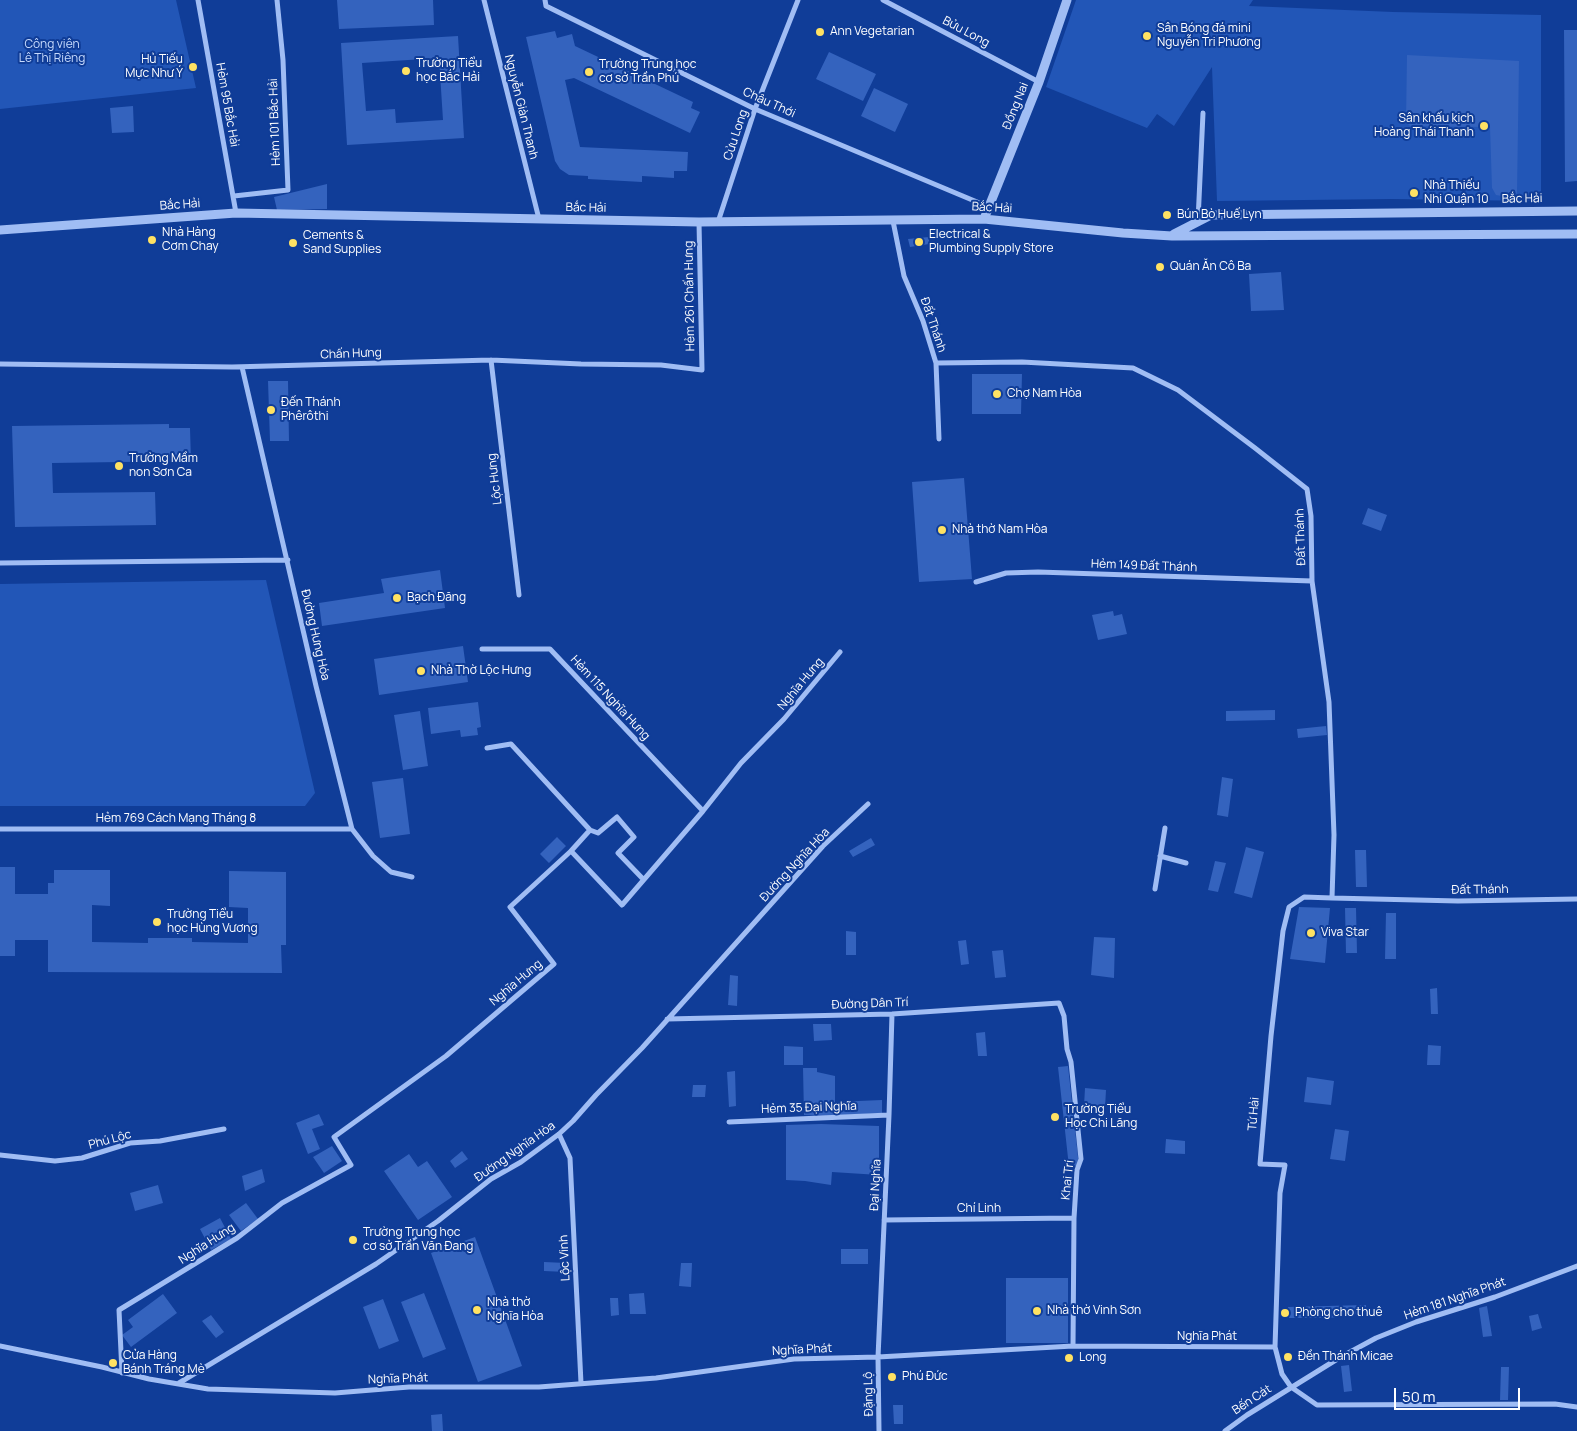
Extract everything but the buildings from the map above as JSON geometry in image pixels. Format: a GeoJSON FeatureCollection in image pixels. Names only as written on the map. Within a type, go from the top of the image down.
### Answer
{"type":"FeatureCollection","features":[{"type":"Feature","properties":{"kind":"street","name":"Hẻm 95 Bắc Hải"},"geometry":{"type":"LineString","coordinates":[[198,0],[236,213]]}},
{"type":"Feature","properties":{"kind":"street","name":"Hẻm 101 Bắc Hải"},"geometry":{"type":"LineString","coordinates":[[234,196],[288,190],[283,60],[277,0]]}},
{"type":"Feature","properties":{"kind":"street","name":"Nguyễn Giàn Thanh"},"geometry":{"type":"LineString","coordinates":[[484,0],[539,220]]}},
{"type":"Feature","properties":{"kind":"street","name":"Cửu Long"},"geometry":{"type":"LineString","coordinates":[[718,222],[755,109],[798,0]]}},
{"type":"Feature","properties":{"kind":"street","name":"Bửu Long"},"geometry":{"type":"LineString","coordinates":[[883,0],[1039,82]]}},
{"type":"Feature","properties":{"kind":"street","name":"Đồng Nai"},"geometry":{"type":"LineString","coordinates":[[984,219],[1039,82],[1067,0]]}},
{"type":"Feature","properties":{"kind":"street","name":"Châu Thới"},"geometry":{"type":"LineString","coordinates":[[545,3],[755,109],[989,207]]}},
{"type":"Feature","properties":{"kind":"street"},"geometry":{"type":"LineString","coordinates":[[1198,222],[1203,113]]}},
{"type":"Feature","properties":{"kind":"street","name":"Bắc Hải"},"geometry":{"type":"LineString","coordinates":[[1172,236],[1211,215],[1577,211]]}},
{"type":"Feature","properties":{"kind":"street","name":"Bắc Hải"},"geometry":{"type":"LineString","coordinates":[[0,230],[236,213],[699,222],[984,219],[1172,236],[1577,234]]}},
{"type":"Feature","properties":{"kind":"street","name":"Đất Thánh"},"geometry":{"type":"LineString","coordinates":[[893,221],[904,276],[923,321],[936,363],[1022,362],[1134,368],[1178,390],[1307,489],[1311,516],[1312,581],[1329,702],[1334,835],[1332,898],[1458,901],[1577,899]]}},
{"type":"Feature","properties":{"kind":"street","name":"Hẻm 261 Chấn Hưng"},"geometry":{"type":"LineString","coordinates":[[699,222],[702,370]]}},
{"type":"Feature","properties":{"kind":"street","name":"Chấn Hưng"},"geometry":{"type":"LineString","coordinates":[[0,364],[242,367],[490,360],[661,365],[702,370]]}},
{"type":"Feature","properties":{"kind":"street","name":"Lộc Hưng"},"geometry":{"type":"LineString","coordinates":[[490,360],[519,595]]}},
{"type":"Feature","properties":{"kind":"street"},"geometry":{"type":"LineString","coordinates":[[936,363],[939,439]]}},
{"type":"Feature","properties":{"kind":"street","name":"Đường Hưng Hóa"},"geometry":{"type":"LineString","coordinates":[[242,367],[352,829],[373,856],[391,872],[412,877]]}},
{"type":"Feature","properties":{"kind":"street"},"geometry":{"type":"LineString","coordinates":[[0,563],[288,560]]}},
{"type":"Feature","properties":{"kind":"street","name":"Hẻm 149 Đất Thánh"},"geometry":{"type":"LineString","coordinates":[[976,582],[1006,573],[1030,572],[1312,581]]}},
{"type":"Feature","properties":{"kind":"street","name":"Hẻm 115 Nghĩa Hưng"},"geometry":{"type":"LineString","coordinates":[[482,650],[550,649],[703,811]]}},
{"type":"Feature","properties":{"kind":"street","name":"Nghĩa Hưng"},"geometry":{"type":"LineString","coordinates":[[122,1373],[119,1310],[237,1238],[282,1203],[351,1164],[334,1137],[446,1056],[554,964],[510,907],[571,851],[622,905],[703,811],[740,762],[784,719],[840,652]]}},
{"type":"Feature","properties":{"kind":"street"},"geometry":{"type":"LineString","coordinates":[[487,748],[511,744],[590,830],[598,833],[617,817],[634,837],[618,853],[643,880]]}},
{"type":"Feature","properties":{"kind":"street","name":"Đường Nghĩa Hòa"},"geometry":{"type":"LineString","coordinates":[[178,1383],[376,1264],[438,1221],[491,1179],[521,1162],[559,1134],[573,1122],[596,1095],[642,1048],[823,846],[868,804]]}},
{"type":"Feature","properties":{"kind":"street"},"geometry":{"type":"LineString","coordinates":[[1155,889],[1165,828]]}},
{"type":"Feature","properties":{"kind":"street","name":"Hẻm 769 Cách Mạng Tháng 8"},"geometry":{"type":"LineString","coordinates":[[0,829],[352,829]]}},
{"type":"Feature","properties":{"kind":"street"},"geometry":{"type":"LineString","coordinates":[[571,851],[590,830]]}},
{"type":"Feature","properties":{"kind":"street"},"geometry":{"type":"LineString","coordinates":[[1160,856],[1186,863]]}},
{"type":"Feature","properties":{"kind":"street","name":"Tứ Hải"},"geometry":{"type":"LineString","coordinates":[[1274,1347],[1280,1192],[1285,1165],[1260,1164],[1271,1036],[1283,931],[1289,906],[1304,897],[1332,898]]}},
{"type":"Feature","properties":{"kind":"street","name":"Đường Dân Trí"},"geometry":{"type":"LineString","coordinates":[[667,1019],[892,1014],[1059,1003],[1064,1016]]}},
{"type":"Feature","properties":{"kind":"street","name":"Đại Nghĩa"},"geometry":{"type":"LineString","coordinates":[[878,1357],[892,1014]]}},
{"type":"Feature","properties":{"kind":"street","name":"Khai Trí"},"geometry":{"type":"LineString","coordinates":[[1064,1016],[1081,1159],[1077,1170],[1074,1218],[1073,1346]]}},
{"type":"Feature","properties":{"kind":"street","name":"Hẻm 35 Đại Nghĩa"},"geometry":{"type":"LineString","coordinates":[[729,1122],[889,1115]]}},
{"type":"Feature","properties":{"kind":"street","name":"Phú Lộc"},"geometry":{"type":"LineString","coordinates":[[0,1155],[55,1161],[82,1158],[130,1143],[160,1141],[224,1130]]}},
{"type":"Feature","properties":{"kind":"street","name":"Lộc Vinh"},"geometry":{"type":"LineString","coordinates":[[559,1134],[570,1158],[581,1383]]}},
{"type":"Feature","properties":{"kind":"street","name":"Chí Linh"},"geometry":{"type":"LineString","coordinates":[[884,1220],[1074,1218]]}},
{"type":"Feature","properties":{"kind":"street","name":"Hẻm 181 Nghĩa Phát"},"geometry":{"type":"LineString","coordinates":[[1291,1387],[1376,1338],[1416,1322],[1495,1297],[1577,1266]]}},
{"type":"Feature","properties":{"kind":"street","name":"Nghĩa Phát"},"geometry":{"type":"LineString","coordinates":[[0,1346],[102,1367],[148,1379],[208,1389],[335,1394],[409,1387],[539,1387],[656,1378],[794,1359],[878,1357],[1073,1346],[1274,1347]]}},
{"type":"Feature","properties":{"kind":"street"},"geometry":{"type":"LineString","coordinates":[[1274,1347],[1282,1374],[1291,1387],[1316,1405],[1555,1404],[1577,1407]]}},
{"type":"Feature","properties":{"kind":"street","name":"Đặng Lộ"},"geometry":{"type":"LineString","coordinates":[[878,1357],[880,1431]]}},
{"type":"Feature","properties":{"kind":"street","name":"Bến Cát"},"geometry":{"type":"LineString","coordinates":[[1225,1431],[1291,1387]]}},
{"type":"Feature","properties":{"kind":"green space","name":"Công viên Lê Thị Riêng"},"geometry":{"type":"Polygon","coordinates":[[[0,0],[176,0],[196,88],[0,109],[0,0]]]}},
{"type":"Feature","properties":{"kind":"green space"},"geometry":{"type":"Polygon","coordinates":[[[1076,0],[1253,0],[1249,6],[1393,12],[1541,15],[1541,201],[1392,199],[1217,201],[1212,67],[1174,126],[1157,114],[1147,128],[1046,87],[1076,0]]]}},
{"type":"Feature","properties":{"kind":"green space"},"geometry":{"type":"Polygon","coordinates":[[[266,580],[315,793],[305,806],[0,806],[0,584],[266,580]]]}},
{"type":"Feature","properties":{"kind":"place","name":"Ann Vegetarian"},"geometry":{"type":"Point","coordinates":[820,32]}},
{"type":"Feature","properties":{"kind":"place","name":"Sân Bóng đá mini Nguyễn Tri Phương"},"geometry":{"type":"Point","coordinates":[1147,36]}},
{"type":"Feature","properties":{"kind":"place","name":"Hủ Tiếu Mực Như Ý"},"geometry":{"type":"Point","coordinates":[193,67]}},
{"type":"Feature","properties":{"kind":"place","name":"Trường Tiểu học Bắc Hải"},"geometry":{"type":"Point","coordinates":[406,71]}},
{"type":"Feature","properties":{"kind":"place","name":"Trường Trung học cơ sở Trần Phú"},"geometry":{"type":"Point","coordinates":[589,72]}},
{"type":"Feature","properties":{"kind":"place","name":"Sân khấu kịch Hoàng Thái Thanh"},"geometry":{"type":"Point","coordinates":[1484,126]}},
{"type":"Feature","properties":{"kind":"place","name":"Nhà Thiếu Nhi Quận 10"},"geometry":{"type":"Point","coordinates":[1414,193]}},
{"type":"Feature","properties":{"kind":"place","name":"Bún Bò Huế Lyn"},"geometry":{"type":"Point","coordinates":[1167,215]}},
{"type":"Feature","properties":{"kind":"place","name":"Nhà Hàng Cơm Chay"},"geometry":{"type":"Point","coordinates":[152,240]}},
{"type":"Feature","properties":{"kind":"place","name":"Electrical & Plumbing Supply Store"},"geometry":{"type":"Point","coordinates":[919,242]}},
{"type":"Feature","properties":{"kind":"place","name":"Cements & Sand Supplies"},"geometry":{"type":"Point","coordinates":[293,243]}},
{"type":"Feature","properties":{"kind":"place","name":"Quán Ăn Cô Ba"},"geometry":{"type":"Point","coordinates":[1160,267]}},
{"type":"Feature","properties":{"kind":"place","name":"Chợ Nam Hòa"},"geometry":{"type":"Point","coordinates":[997,394]}},
{"type":"Feature","properties":{"kind":"place","name":"Đến Thánh Phêrôthi"},"geometry":{"type":"Point","coordinates":[271,410]}},
{"type":"Feature","properties":{"kind":"place","name":"Trường Mầm non Sơn Ca"},"geometry":{"type":"Point","coordinates":[119,466]}},
{"type":"Feature","properties":{"kind":"place","name":"Nhà thờ Nam Hòa"},"geometry":{"type":"Point","coordinates":[942,530]}},
{"type":"Feature","properties":{"kind":"place","name":"Bạch Đăng"},"geometry":{"type":"Point","coordinates":[397,598]}},
{"type":"Feature","properties":{"kind":"place","name":"Nhà Thờ Lộc Hưng"},"geometry":{"type":"Point","coordinates":[421,671]}},
{"type":"Feature","properties":{"kind":"place","name":"Trường Tiểu học Hùng Vương"},"geometry":{"type":"Point","coordinates":[157,922]}},
{"type":"Feature","properties":{"kind":"place","name":"Viva Star"},"geometry":{"type":"Point","coordinates":[1311,933]}},
{"type":"Feature","properties":{"kind":"place","name":"Trường Tiểu Học Chi Lăng"},"geometry":{"type":"Point","coordinates":[1055,1117]}},
{"type":"Feature","properties":{"kind":"place","name":"Trường Trung học cơ sở Trần Văn Đang"},"geometry":{"type":"Point","coordinates":[353,1240]}},
{"type":"Feature","properties":{"kind":"place","name":"Nhà thờ Nghĩa Hòa"},"geometry":{"type":"Point","coordinates":[477,1310]}},
{"type":"Feature","properties":{"kind":"place","name":"Nhà thờ Vinh Sơn"},"geometry":{"type":"Point","coordinates":[1037,1311]}},
{"type":"Feature","properties":{"kind":"place","name":"Phòng cho thuê"},"geometry":{"type":"Point","coordinates":[1285,1313]}},
{"type":"Feature","properties":{"kind":"place","name":"Đền Thánh Micae"},"geometry":{"type":"Point","coordinates":[1288,1357]}},
{"type":"Feature","properties":{"kind":"place","name":"Long"},"geometry":{"type":"Point","coordinates":[1069,1358]}},
{"type":"Feature","properties":{"kind":"place","name":"Cửa Hàng Bánh Tráng Mè"},"geometry":{"type":"Point","coordinates":[113,1363]}},
{"type":"Feature","properties":{"kind":"place","name":"Phú Đức"},"geometry":{"type":"Point","coordinates":[892,1377]}}]}
